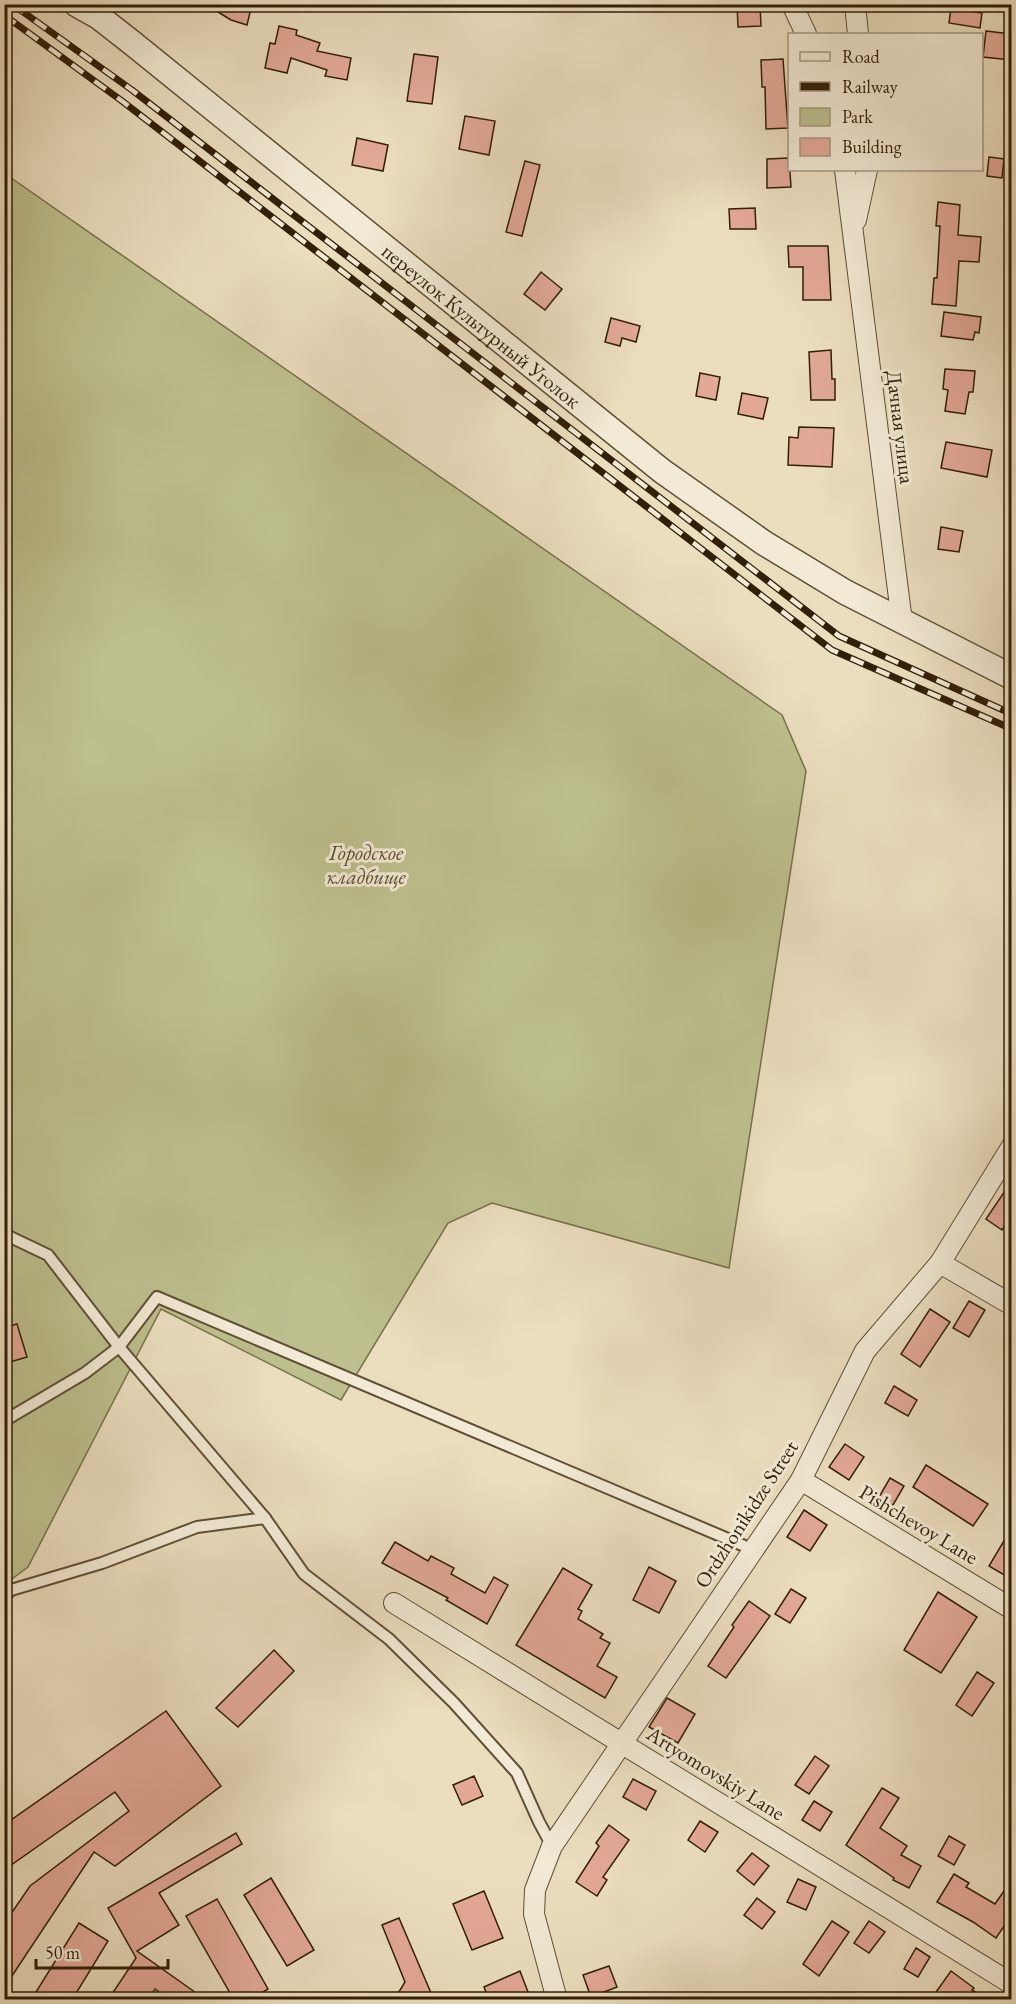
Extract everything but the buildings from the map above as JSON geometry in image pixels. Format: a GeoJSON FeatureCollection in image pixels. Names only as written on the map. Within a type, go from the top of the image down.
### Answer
{"type":"FeatureCollection","features":[{"type":"Feature","properties":{"kind":"street","name":"переулок Культурный Уголок"},"geometry":{"type":"LineString","coordinates":[[76,4],[99,18],[140,50],[662,471],[764,543],[845,592],[1011,676]]}},
{"type":"Feature","properties":{"kind":"street"},"geometry":{"type":"LineString","coordinates":[[792,4],[806,33]]}},
{"type":"Feature","properties":{"kind":"street"},"geometry":{"type":"LineString","coordinates":[[855,4],[858,33]]}},
{"type":"Feature","properties":{"kind":"street","name":"Дачная улица"},"geometry":{"type":"LineString","coordinates":[[845,171],[902,622]]}},
{"type":"Feature","properties":{"kind":"street","name":"Дачная улица"},"geometry":{"type":"LineString","coordinates":[[852,238],[867,171]]}},
{"type":"Feature","properties":{"kind":"street","name":"Ordzhonikidze Street"},"geometry":{"type":"LineString","coordinates":[[557,2000],[534,1914],[536,1890],[552,1846],[801,1480],[865,1351],[940,1263],[1011,1146]]}},
{"type":"Feature","properties":{"kind":"street"},"geometry":{"type":"LineString","coordinates":[[940,1263],[1011,1305]]}},
{"type":"Feature","properties":{"kind":"street","name":"Pishchevoy Lane"},"geometry":{"type":"LineString","coordinates":[[801,1480],[1011,1609]]}},
{"type":"Feature","properties":{"kind":"street","name":"Artyomovskiy Lane"},"geometry":{"type":"LineString","coordinates":[[394,1603],[1011,1984]]}},
{"type":"Feature","properties":{"kind":"lane"},"geometry":{"type":"LineString","coordinates":[[4,1234],[48,1256],[119,1347],[265,1518],[304,1574],[389,1639],[454,1703],[517,1773],[552,1846]]}},
{"type":"Feature","properties":{"kind":"lane"},"geometry":{"type":"LineString","coordinates":[[4,1421],[85,1373],[119,1347],[158,1298],[754,1550]]}},
{"type":"Feature","properties":{"kind":"lane"},"geometry":{"type":"LineString","coordinates":[[4,1597],[11,1590],[102,1563],[197,1527],[265,1518]]}},
{"type":"Feature","properties":{"kind":"green space","name":"Городское кладбище"},"geometry":{"type":"Polygon","coordinates":[[[4,173],[782,715],[806,771],[729,1268],[492,1203],[448,1223],[341,1400],[161,1309],[28,1567],[5,1584],[4,173]]]}},
{"type":"Feature","properties":{"kind":"railway"},"geometry":{"type":"LineString","coordinates":[[12,4],[132,90],[839,636],[1012,714]]}},
{"type":"Feature","properties":{"kind":"railway"},"geometry":{"type":"LineString","coordinates":[[4,15],[122,101],[832,650],[1012,729]]}}]}
